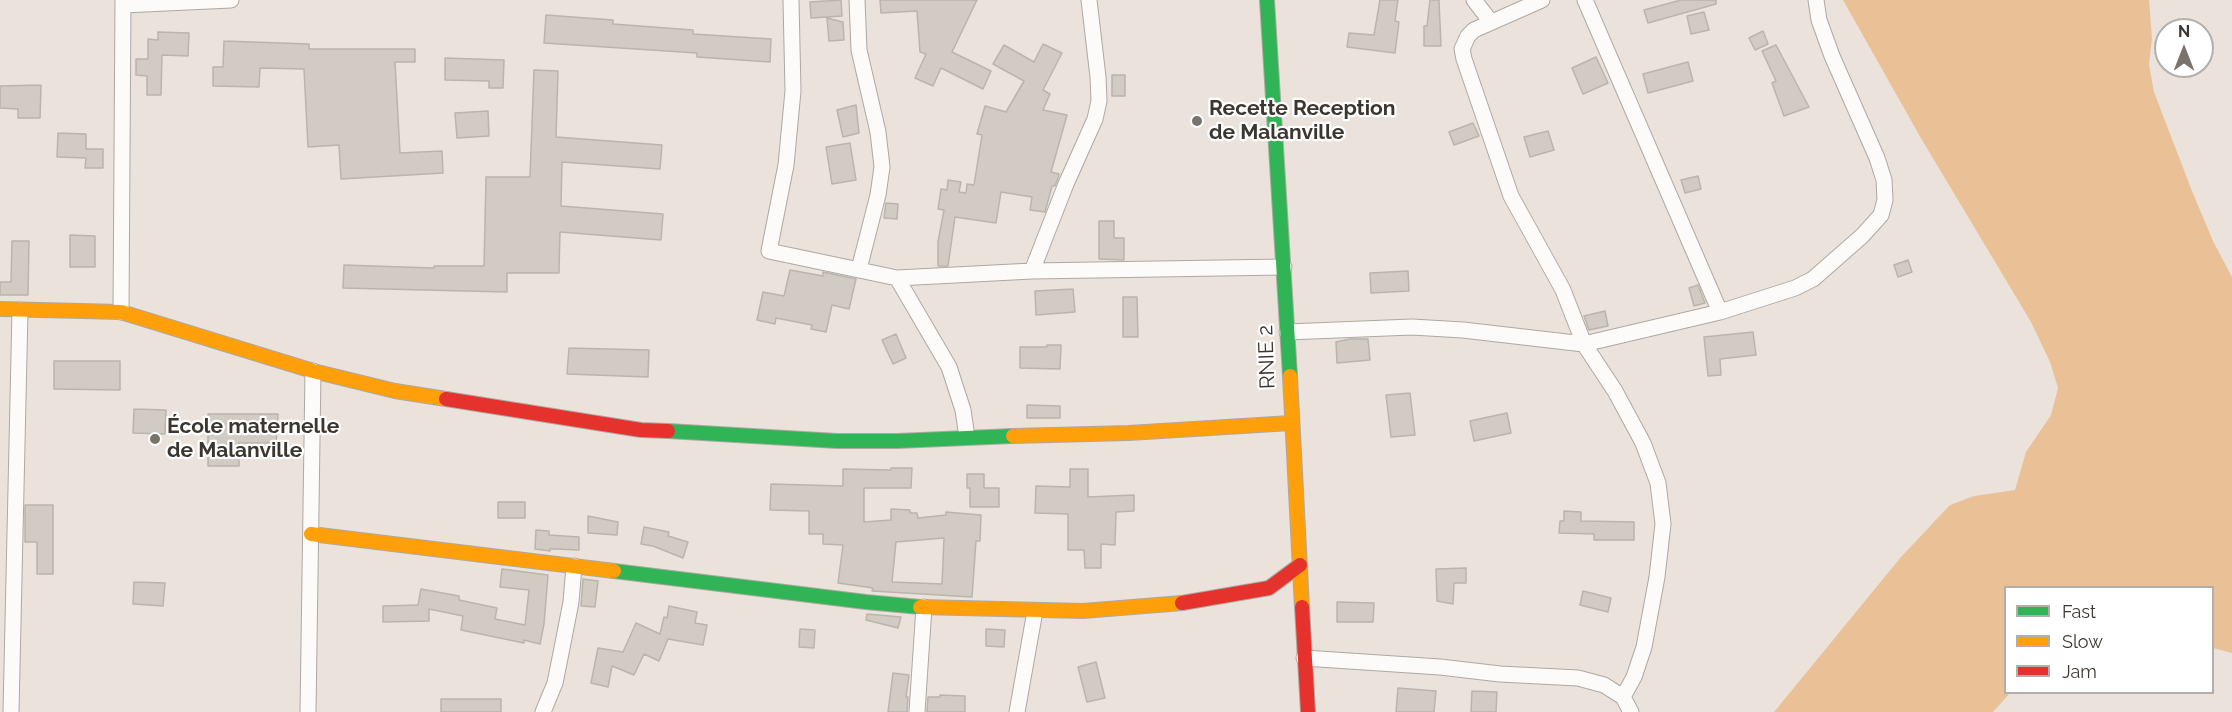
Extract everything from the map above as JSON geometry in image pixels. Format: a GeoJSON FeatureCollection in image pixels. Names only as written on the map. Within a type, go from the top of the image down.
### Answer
{"type":"FeatureCollection","features":[{"type":"Feature","properties":{"kind":"street"},"geometry":{"type":"LineString","coordinates":[[121,312],[123,3],[231,0]]}},
{"type":"Feature","properties":{"kind":"street"},"geometry":{"type":"LineString","coordinates":[[791,0],[793,91],[786,165],[769,251],[897,278],[1032,271],[1284,267]]}},
{"type":"Feature","properties":{"kind":"street"},"geometry":{"type":"LineString","coordinates":[[857,0],[860,50],[878,132],[882,166],[878,195],[860,269]]}},
{"type":"Feature","properties":{"kind":"street"},"geometry":{"type":"LineString","coordinates":[[1032,271],[1066,184],[1095,119],[1099,101],[1089,0]]}},
{"type":"Feature","properties":{"kind":"street","name":"RNIE 2"},"geometry":{"type":"LineString","coordinates":[[1267,0],[1308,712]]}},
{"type":"Feature","properties":{"kind":"street"},"geometry":{"type":"LineString","coordinates":[[1474,0],[1491,22]]}},
{"type":"Feature","properties":{"kind":"street"},"geometry":{"type":"LineString","coordinates":[[1542,0],[1491,22],[1467,36],[1462,49],[1511,196],[1563,290],[1584,344],[1643,443],[1658,483],[1663,524],[1649,623],[1634,677],[1623,697]]}},
{"type":"Feature","properties":{"kind":"street"},"geometry":{"type":"LineString","coordinates":[[1585,0],[1720,312]]}},
{"type":"Feature","properties":{"kind":"street"},"geometry":{"type":"LineString","coordinates":[[1287,332],[1413,327],[1463,330],[1584,344],[1720,312],[1795,288],[1813,279],[1854,243],[1881,214],[1885,200],[1884,180],[1832,56],[1819,20],[1816,0]]}},
{"type":"Feature","properties":{"kind":"street"},"geometry":{"type":"LineString","coordinates":[[897,278],[949,367],[963,410],[967,436]]}},
{"type":"Feature","properties":{"kind":"street"},"geometry":{"type":"LineString","coordinates":[[0,309],[121,312],[313,371],[395,391],[640,430],[837,441],[897,441],[967,436],[1129,434],[1291,423]]}},
{"type":"Feature","properties":{"kind":"street"},"geometry":{"type":"LineString","coordinates":[[11,712],[20,310]]}},
{"type":"Feature","properties":{"kind":"street"},"geometry":{"type":"LineString","coordinates":[[308,712],[313,371]]}},
{"type":"Feature","properties":{"kind":"street"},"geometry":{"type":"LineString","coordinates":[[311,534],[866,602],[924,607],[1035,611],[1083,611],[1174,604],[1269,588],[1300,565]]}},
{"type":"Feature","properties":{"kind":"street"},"geometry":{"type":"LineString","coordinates":[[543,712],[555,683],[571,602],[574,566]]}},
{"type":"Feature","properties":{"kind":"street"},"geometry":{"type":"LineString","coordinates":[[917,712],[924,607]]}},
{"type":"Feature","properties":{"kind":"street"},"geometry":{"type":"LineString","coordinates":[[1017,712],[1035,611]]}},
{"type":"Feature","properties":{"kind":"street"},"geometry":{"type":"LineString","coordinates":[[1304,658],[1578,678],[1604,685],[1623,697],[1631,712]]}},
{"type":"Feature","properties":{"kind":"shaded area"},"geometry":{"type":"Polygon","coordinates":[[[1843,0],[2149,0],[2152,38],[2149,64],[2154,92],[2213,241],[2232,277],[2232,653],[2214,648],[2214,586],[2004,586],[2004,694],[2009,694],[1993,712],[1774,712],[1901,557],[1950,505],[1974,496],[2015,490],[2026,452],[2051,415],[2058,388],[2050,362],[2031,322],[1922,140],[1843,0]]]}},
{"type":"Feature","properties":{"kind":"building"},"geometry":{"type":"Polygon","coordinates":[[[841,0],[842,16],[811,18],[810,2],[841,0]]]}},
{"type":"Feature","properties":{"kind":"building"},"geometry":{"type":"Polygon","coordinates":[[[880,0],[977,0],[952,52],[991,71],[983,89],[941,68],[933,86],[915,78],[926,54],[920,52],[917,11],[881,13],[880,0]]]}},
{"type":"Feature","properties":{"kind":"building"},"geometry":{"type":"Polygon","coordinates":[[[1380,0],[1398,0],[1395,21],[1399,22],[1395,53],[1347,47],[1349,33],[1374,35],[1380,0]]]}},
{"type":"Feature","properties":{"kind":"building"},"geometry":{"type":"Polygon","coordinates":[[[1430,0],[1439,0],[1441,46],[1424,46],[1424,26],[1427,26],[1430,0]]]}},
{"type":"Feature","properties":{"kind":"building"},"geometry":{"type":"Polygon","coordinates":[[[1681,0],[1716,0],[1716,4],[1648,23],[1644,10],[1681,0]]]}},
{"type":"Feature","properties":{"kind":"building"},"geometry":{"type":"Polygon","coordinates":[[[1704,12],[1709,30],[1691,34],[1687,16],[1704,12]]]}},
{"type":"Feature","properties":{"kind":"building"},"geometry":{"type":"Polygon","coordinates":[[[546,15],[613,20],[613,24],[693,30],[693,34],[771,39],[770,62],[697,57],[697,53],[544,43],[546,15]]]}},
{"type":"Feature","properties":{"kind":"building"},"geometry":{"type":"Polygon","coordinates":[[[827,18],[843,22],[844,40],[829,41],[827,18]]]}},
{"type":"Feature","properties":{"kind":"building"},"geometry":{"type":"Polygon","coordinates":[[[1763,31],[1768,44],[1755,50],[1749,38],[1763,31]]]}},
{"type":"Feature","properties":{"kind":"building"},"geometry":{"type":"Polygon","coordinates":[[[158,32],[189,33],[188,56],[162,55],[161,95],[147,95],[147,76],[136,75],[136,59],[148,59],[148,39],[158,40],[158,32]]]}},
{"type":"Feature","properties":{"kind":"building"},"geometry":{"type":"Polygon","coordinates":[[[224,41],[309,44],[309,49],[415,49],[415,62],[395,62],[400,153],[442,151],[443,173],[341,179],[339,145],[308,147],[304,69],[260,68],[259,87],[213,86],[213,67],[223,67],[224,41]]]}},
{"type":"Feature","properties":{"kind":"building"},"geometry":{"type":"Polygon","coordinates":[[[1043,44],[1062,53],[1043,90],[1050,94],[1043,110],[1067,115],[1051,172],[1059,174],[1055,186],[1052,186],[1045,212],[1030,210],[1032,197],[1001,192],[996,223],[955,217],[948,266],[938,266],[938,242],[944,210],[938,209],[941,189],[947,190],[948,180],[961,182],[959,192],[966,193],[967,184],[974,185],[982,135],[977,134],[985,106],[1006,112],[1024,81],[993,64],[1004,45],[1034,62],[1043,44]]]}},
{"type":"Feature","properties":{"kind":"building"},"geometry":{"type":"Polygon","coordinates":[[[1776,45],[1809,107],[1784,116],[1772,83],[1776,81],[1762,51],[1776,45]]]}},
{"type":"Feature","properties":{"kind":"building"},"geometry":{"type":"Polygon","coordinates":[[[1596,57],[1608,83],[1583,94],[1572,68],[1596,57]]]}},
{"type":"Feature","properties":{"kind":"building"},"geometry":{"type":"Polygon","coordinates":[[[445,58],[504,60],[503,88],[489,88],[489,81],[445,80],[445,58]]]}},
{"type":"Feature","properties":{"kind":"building"},"geometry":{"type":"Polygon","coordinates":[[[1688,62],[1693,81],[1648,93],[1643,74],[1688,62]]]}},
{"type":"Feature","properties":{"kind":"building"},"geometry":{"type":"Polygon","coordinates":[[[534,70],[558,71],[556,137],[662,145],[660,169],[562,162],[561,206],[663,214],[661,240],[560,232],[559,273],[507,273],[507,292],[343,288],[344,265],[434,268],[434,266],[484,266],[486,177],[530,177],[534,70]]]}},
{"type":"Feature","properties":{"kind":"building"},"geometry":{"type":"Polygon","coordinates":[[[1112,75],[1125,75],[1125,96],[1112,96],[1112,75]]]}},
{"type":"Feature","properties":{"kind":"building"},"geometry":{"type":"Polygon","coordinates":[[[41,85],[40,118],[18,118],[18,109],[0,108],[0,86],[41,85]]]}},
{"type":"Feature","properties":{"kind":"building"},"geometry":{"type":"Polygon","coordinates":[[[856,105],[859,133],[843,137],[837,110],[856,105]]]}},
{"type":"Feature","properties":{"kind":"building"},"geometry":{"type":"Polygon","coordinates":[[[488,111],[489,136],[457,138],[455,113],[488,111]]]}},
{"type":"Feature","properties":{"kind":"building"},"geometry":{"type":"Polygon","coordinates":[[[1473,123],[1479,136],[1454,145],[1449,132],[1473,123]]]}},
{"type":"Feature","properties":{"kind":"building"},"geometry":{"type":"Polygon","coordinates":[[[1548,131],[1554,150],[1530,157],[1524,137],[1548,131]]]}},
{"type":"Feature","properties":{"kind":"building"},"geometry":{"type":"Polygon","coordinates":[[[58,133],[86,134],[86,149],[103,149],[103,168],[85,168],[86,158],[57,157],[58,133]]]}},
{"type":"Feature","properties":{"kind":"building"},"geometry":{"type":"Polygon","coordinates":[[[850,143],[856,180],[832,184],[826,147],[850,143]]]}},
{"type":"Feature","properties":{"kind":"building"},"geometry":{"type":"Polygon","coordinates":[[[1698,176],[1701,189],[1685,193],[1681,180],[1698,176]]]}},
{"type":"Feature","properties":{"kind":"building"},"geometry":{"type":"Polygon","coordinates":[[[886,203],[898,204],[897,219],[884,218],[886,203]]]}},
{"type":"Feature","properties":{"kind":"building"},"geometry":{"type":"Polygon","coordinates":[[[1099,221],[1114,221],[1114,238],[1124,238],[1124,260],[1099,259],[1099,221]]]}},
{"type":"Feature","properties":{"kind":"building"},"geometry":{"type":"Polygon","coordinates":[[[70,235],[95,236],[95,267],[70,267],[70,235]]]}},
{"type":"Feature","properties":{"kind":"building"},"geometry":{"type":"Polygon","coordinates":[[[12,241],[29,241],[28,295],[0,295],[0,282],[11,282],[12,241]]]}},
{"type":"Feature","properties":{"kind":"building"},"geometry":{"type":"Polygon","coordinates":[[[1908,260],[1912,272],[1898,277],[1894,265],[1908,260]]]}},
{"type":"Feature","properties":{"kind":"building"},"geometry":{"type":"Polygon","coordinates":[[[790,270],[823,276],[823,272],[856,279],[849,309],[832,305],[826,332],[811,329],[812,325],[776,318],[775,324],[757,320],[763,292],[784,296],[790,270]]]}},
{"type":"Feature","properties":{"kind":"building"},"geometry":{"type":"Polygon","coordinates":[[[1408,271],[1409,291],[1371,293],[1370,273],[1408,271]]]}},
{"type":"Feature","properties":{"kind":"building"},"geometry":{"type":"Polygon","coordinates":[[[1698,285],[1705,303],[1694,306],[1689,288],[1698,285]]]}},
{"type":"Feature","properties":{"kind":"building"},"geometry":{"type":"Polygon","coordinates":[[[1073,289],[1075,312],[1036,315],[1035,291],[1073,289]]]}},
{"type":"Feature","properties":{"kind":"building"},"geometry":{"type":"Polygon","coordinates":[[[1123,297],[1137,297],[1138,337],[1123,337],[1123,297]]]}},
{"type":"Feature","properties":{"kind":"building"},"geometry":{"type":"Polygon","coordinates":[[[1605,311],[1608,326],[1589,330],[1584,316],[1605,311]]]}},
{"type":"Feature","properties":{"kind":"building"},"geometry":{"type":"Polygon","coordinates":[[[1753,332],[1756,355],[1720,359],[1721,375],[1708,376],[1704,337],[1753,332]]]}},
{"type":"Feature","properties":{"kind":"building"},"geometry":{"type":"Polygon","coordinates":[[[896,334],[906,358],[893,364],[882,340],[896,334]]]}},
{"type":"Feature","properties":{"kind":"building"},"geometry":{"type":"Polygon","coordinates":[[[1368,339],[1370,360],[1337,363],[1336,342],[1368,339]]]}},
{"type":"Feature","properties":{"kind":"building"},"geometry":{"type":"Polygon","coordinates":[[[1047,345],[1061,345],[1060,369],[1020,368],[1020,347],[1047,347],[1047,345]]]}},
{"type":"Feature","properties":{"kind":"building"},"geometry":{"type":"Polygon","coordinates":[[[569,348],[649,350],[648,377],[567,374],[569,348]]]}},
{"type":"Feature","properties":{"kind":"building"},"geometry":{"type":"Polygon","coordinates":[[[54,361],[120,361],[120,390],[54,389],[54,361]]]}},
{"type":"Feature","properties":{"kind":"building"},"geometry":{"type":"Polygon","coordinates":[[[1410,393],[1415,435],[1391,437],[1386,395],[1410,393]]]}},
{"type":"Feature","properties":{"kind":"building"},"geometry":{"type":"Polygon","coordinates":[[[1027,405],[1060,406],[1060,418],[1027,418],[1027,405]]]}},
{"type":"Feature","properties":{"kind":"building"},"geometry":{"type":"Polygon","coordinates":[[[134,409],[166,410],[165,434],[133,433],[134,409]]]}},
{"type":"Feature","properties":{"kind":"building"},"geometry":{"type":"Polygon","coordinates":[[[1507,413],[1511,433],[1474,441],[1470,421],[1507,413]]]}},
{"type":"Feature","properties":{"kind":"building"},"geometry":{"type":"Polygon","coordinates":[[[208,414],[278,414],[276,443],[239,443],[239,466],[208,466],[208,414]]]}},
{"type":"Feature","properties":{"kind":"building"},"geometry":{"type":"Polygon","coordinates":[[[891,468],[912,468],[911,488],[864,488],[864,522],[891,520],[891,509],[910,510],[910,513],[917,513],[918,518],[946,515],[946,512],[981,515],[980,541],[976,541],[972,597],[872,591],[873,588],[838,583],[843,545],[823,544],[823,534],[809,534],[809,511],[770,510],[771,484],[843,486],[843,469],[891,470],[891,468]],[[944,538],[896,542],[892,582],[942,584],[944,538]]]}},
{"type":"Feature","properties":{"kind":"building"},"geometry":{"type":"Polygon","coordinates":[[[1070,469],[1088,469],[1088,497],[1134,495],[1134,511],[1116,512],[1115,545],[1101,544],[1101,568],[1085,568],[1084,550],[1068,550],[1068,514],[1035,513],[1036,486],[1070,487],[1070,469]]]}},
{"type":"Feature","properties":{"kind":"building"},"geometry":{"type":"Polygon","coordinates":[[[967,474],[984,474],[984,488],[999,488],[999,507],[970,507],[967,474]]]}},
{"type":"Feature","properties":{"kind":"building"},"geometry":{"type":"Polygon","coordinates":[[[498,502],[525,502],[525,518],[498,518],[498,502]]]}},
{"type":"Feature","properties":{"kind":"building"},"geometry":{"type":"Polygon","coordinates":[[[25,505],[53,505],[53,574],[37,574],[37,542],[25,542],[25,505]]]}},
{"type":"Feature","properties":{"kind":"building"},"geometry":{"type":"Polygon","coordinates":[[[1564,511],[1581,512],[1581,521],[1634,522],[1634,540],[1594,540],[1594,534],[1559,533],[1560,521],[1564,521],[1564,511]]]}},
{"type":"Feature","properties":{"kind":"building"},"geometry":{"type":"Polygon","coordinates":[[[588,516],[618,522],[617,535],[588,533],[588,516]]]}},
{"type":"Feature","properties":{"kind":"building"},"geometry":{"type":"Polygon","coordinates":[[[644,527],[669,532],[668,536],[688,542],[683,558],[653,546],[641,544],[644,527]]]}},
{"type":"Feature","properties":{"kind":"building"},"geometry":{"type":"Polygon","coordinates":[[[536,530],[549,531],[549,535],[579,537],[579,550],[535,549],[536,530]]]}},
{"type":"Feature","properties":{"kind":"building"},"geometry":{"type":"Polygon","coordinates":[[[1466,568],[1466,583],[1454,583],[1453,604],[1437,601],[1436,569],[1466,568]]]}},
{"type":"Feature","properties":{"kind":"building"},"geometry":{"type":"Polygon","coordinates":[[[502,569],[548,575],[540,644],[524,640],[524,643],[461,630],[463,616],[429,609],[429,621],[383,622],[383,606],[418,605],[421,589],[459,596],[459,600],[497,608],[495,619],[525,625],[529,590],[500,587],[502,569]]]}},
{"type":"Feature","properties":{"kind":"building"},"geometry":{"type":"Polygon","coordinates":[[[583,579],[598,581],[595,607],[581,606],[583,579]]]}},
{"type":"Feature","properties":{"kind":"building"},"geometry":{"type":"Polygon","coordinates":[[[134,582],[165,583],[163,606],[133,604],[134,582]]]}},
{"type":"Feature","properties":{"kind":"building"},"geometry":{"type":"Polygon","coordinates":[[[1583,591],[1611,598],[1608,612],[1580,605],[1583,591]]]}},
{"type":"Feature","properties":{"kind":"building"},"geometry":{"type":"Polygon","coordinates":[[[1337,602],[1374,603],[1373,622],[1337,622],[1337,602]]]}},
{"type":"Feature","properties":{"kind":"building"},"geometry":{"type":"Polygon","coordinates":[[[669,606],[697,612],[695,623],[707,625],[703,645],[668,639],[659,661],[644,654],[634,675],[612,666],[608,687],[591,683],[598,648],[623,652],[636,623],[660,634],[669,606]]]}},
{"type":"Feature","properties":{"kind":"building"},"geometry":{"type":"Polygon","coordinates":[[[867,614],[901,617],[898,628],[866,620],[867,614]]]}},
{"type":"Feature","properties":{"kind":"building"},"geometry":{"type":"Polygon","coordinates":[[[800,629],[815,630],[814,648],[799,647],[800,629]]]}},
{"type":"Feature","properties":{"kind":"building"},"geometry":{"type":"Polygon","coordinates":[[[986,629],[1005,630],[1004,647],[986,646],[986,629]]]}},
{"type":"Feature","properties":{"kind":"building"},"geometry":{"type":"Polygon","coordinates":[[[1096,662],[1105,698],[1087,702],[1078,667],[1096,662]]]}},
{"type":"Feature","properties":{"kind":"building"},"geometry":{"type":"Polygon","coordinates":[[[893,673],[909,675],[906,697],[908,697],[907,712],[888,712],[893,673]]]}},
{"type":"Feature","properties":{"kind":"building"},"geometry":{"type":"Polygon","coordinates":[[[1398,688],[1436,691],[1434,712],[1396,712],[1398,688]]]}},
{"type":"Feature","properties":{"kind":"building"},"geometry":{"type":"Polygon","coordinates":[[[1472,691],[1497,692],[1496,712],[1471,712],[1472,691]]]}},
{"type":"Feature","properties":{"kind":"building"},"geometry":{"type":"Polygon","coordinates":[[[940,695],[965,696],[965,712],[927,712],[928,697],[940,697],[940,695]]]}},
{"type":"Feature","properties":{"kind":"building"},"geometry":{"type":"Polygon","coordinates":[[[441,699],[501,699],[501,712],[441,712],[441,699]]]}},
{"type":"Feature","properties":{"kind":"traffic: fast"},"geometry":{"type":"LineString","coordinates":[[1267,0],[1290,376]]}},
{"type":"Feature","properties":{"kind":"traffic: fast"},"geometry":{"type":"LineString","coordinates":[[668,431],[837,441],[1013,436]]}},
{"type":"Feature","properties":{"kind":"traffic: fast"},"geometry":{"type":"LineString","coordinates":[[614,571],[920,607]]}},
{"type":"Feature","properties":{"kind":"traffic: slow"},"geometry":{"type":"LineString","coordinates":[[0,309],[121,312],[313,371],[395,391],[446,399]]}},
{"type":"Feature","properties":{"kind":"traffic: slow"},"geometry":{"type":"LineString","coordinates":[[1290,376],[1302,607]]}},
{"type":"Feature","properties":{"kind":"traffic: slow"},"geometry":{"type":"LineString","coordinates":[[1013,436],[1129,433],[1291,423]]}},
{"type":"Feature","properties":{"kind":"traffic: slow"},"geometry":{"type":"LineString","coordinates":[[311,534],[614,571]]}},
{"type":"Feature","properties":{"kind":"traffic: slow"},"geometry":{"type":"LineString","coordinates":[[920,607],[1083,611],[1182,603]]}},
{"type":"Feature","properties":{"kind":"traffic: jam"},"geometry":{"type":"LineString","coordinates":[[446,399],[641,430],[668,431]]}},
{"type":"Feature","properties":{"kind":"traffic: jam"},"geometry":{"type":"LineString","coordinates":[[1182,603],[1269,588],[1300,565]]}},
{"type":"Feature","properties":{"kind":"traffic: jam"},"geometry":{"type":"LineString","coordinates":[[1302,607],[1308,712]]}},
{"type":"Feature","properties":{"kind":"place","name":"Recette Reception de Malanville"},"geometry":{"type":"Point","coordinates":[1197,121]}},
{"type":"Feature","properties":{"kind":"place","name":"École maternelle de Malanville"},"geometry":{"type":"Point","coordinates":[155,439]}}]}
